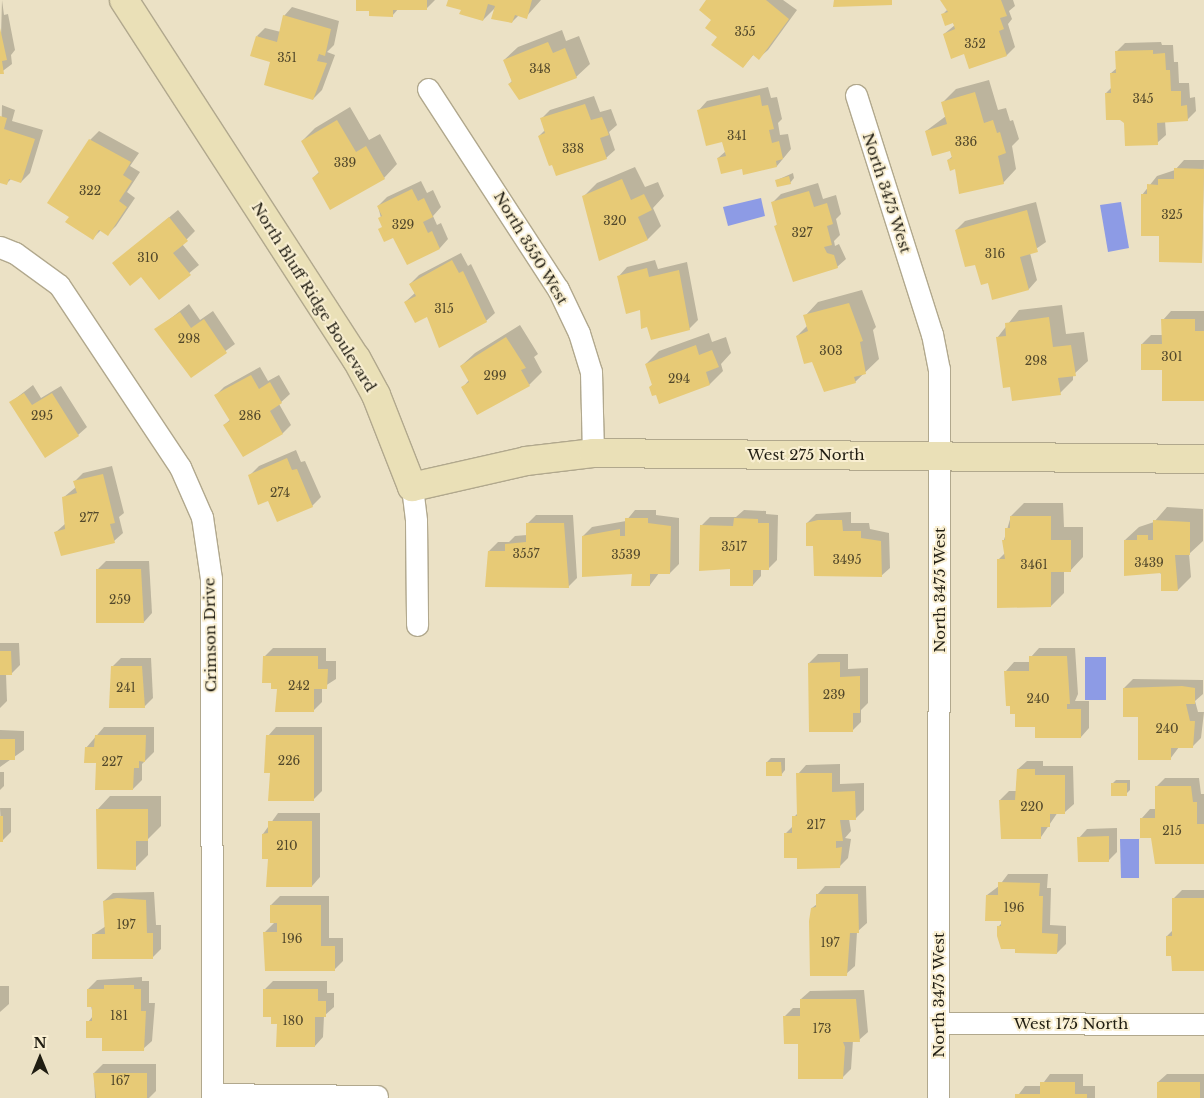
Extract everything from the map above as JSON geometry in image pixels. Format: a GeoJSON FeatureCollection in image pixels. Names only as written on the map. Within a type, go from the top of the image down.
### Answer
{"type":"FeatureCollection","features":[{"type":"Feature","properties":{"kind":"street","name":"North Bluff Ridge Boulevard"},"geometry":{"type":"LineString","coordinates":[[124,0],[356,358],[376,395],[412,487],[416,521],[417,625]]}},
{"type":"Feature","properties":{"kind":"street","name":"North 3550 West"},"geometry":{"type":"LineString","coordinates":[[428,88],[558,289],[579,333],[590,372],[594,453]]}},
{"type":"Feature","properties":{"kind":"street","name":"North 3475 West"},"geometry":{"type":"LineString","coordinates":[[856,95],[932,334],[939,369],[941,456],[938,1098]]}},
{"type":"Feature","properties":{"kind":"street","name":"Crimson Drive"},"geometry":{"type":"LineString","coordinates":[[0,247],[15,253],[58,285],[180,467],[202,517],[211,579],[212,1096]]}},
{"type":"Feature","properties":{"kind":"street","name":"West 275 North"},"geometry":{"type":"LineString","coordinates":[[412,487],[526,461],[594,453],[1204,459]]}},
{"type":"Feature","properties":{"kind":"street","name":"West 175 North"},"geometry":{"type":"LineString","coordinates":[[939,1024],[1204,1024]]}},
{"type":"Feature","properties":{"kind":"street"},"geometry":{"type":"LineString","coordinates":[[212,1096],[377,1096]]}},
{"type":"Feature","properties":{"kind":"water"},"geometry":{"type":"Polygon","coordinates":[[[761,198],[765,216],[728,226],[723,207],[761,198]]]}},
{"type":"Feature","properties":{"kind":"water"},"geometry":{"type":"Polygon","coordinates":[[[1121,202],[1129,248],[1108,252],[1100,205],[1121,202]]]}},
{"type":"Feature","properties":{"kind":"water"},"geometry":{"type":"Polygon","coordinates":[[[1085,657],[1106,657],[1106,700],[1085,700],[1085,657]]]}},
{"type":"Feature","properties":{"kind":"water"},"geometry":{"type":"Polygon","coordinates":[[[1120,839],[1139,839],[1139,878],[1121,878],[1120,839]]]}},
{"type":"Feature","properties":{"kind":"building"},"geometry":{"type":"Polygon","coordinates":[[[356,0],[427,0],[427,10],[393,10],[393,17],[369,16],[369,11],[356,11],[356,0]]]}},
{"type":"Feature","properties":{"kind":"building"},"geometry":{"type":"Polygon","coordinates":[[[448,0],[532,0],[527,19],[515,15],[512,23],[491,19],[495,6],[488,4],[483,21],[459,14],[461,10],[446,6],[448,0]]]}},
{"type":"Feature","properties":{"kind":"building"},"geometry":{"type":"Polygon","coordinates":[[[706,0],[766,0],[789,19],[759,60],[753,55],[743,68],[711,45],[717,37],[705,28],[711,20],[699,10],[706,0]]]}},
{"type":"Feature","properties":{"kind":"building"},"geometry":{"type":"Polygon","coordinates":[[[834,0],[892,0],[892,5],[833,7],[834,0]]]}},
{"type":"Feature","properties":{"kind":"building"},"geometry":{"type":"Polygon","coordinates":[[[940,0],[1001,0],[1007,16],[1000,18],[1004,29],[999,31],[1007,56],[969,69],[964,54],[951,59],[943,34],[955,29],[953,23],[945,26],[941,14],[948,12],[940,0]]]}},
{"type":"Feature","properties":{"kind":"building"},"geometry":{"type":"Polygon","coordinates":[[[283,15],[331,29],[325,56],[319,54],[317,61],[327,63],[313,100],[264,85],[270,62],[250,56],[256,36],[277,42],[283,15]]]}},
{"type":"Feature","properties":{"kind":"building"},"geometry":{"type":"Polygon","coordinates":[[[0,28],[7,60],[2,61],[4,74],[0,74],[0,28]]]}},
{"type":"Feature","properties":{"kind":"building"},"geometry":{"type":"Polygon","coordinates":[[[548,42],[553,53],[565,48],[577,78],[519,100],[508,84],[512,82],[503,60],[548,42]]]}},
{"type":"Feature","properties":{"kind":"building"},"geometry":{"type":"Polygon","coordinates":[[[1153,50],[1153,54],[1165,53],[1166,70],[1170,70],[1171,91],[1181,91],[1181,106],[1187,105],[1188,121],[1157,123],[1158,145],[1125,146],[1124,123],[1120,120],[1106,120],[1105,93],[1111,93],[1110,73],[1116,73],[1115,51],[1153,50]]]}},
{"type":"Feature","properties":{"kind":"building"},"geometry":{"type":"Polygon","coordinates":[[[975,92],[984,123],[993,120],[997,133],[1000,132],[1006,153],[998,156],[1004,184],[959,194],[955,169],[950,171],[947,160],[952,158],[950,151],[932,156],[925,131],[947,124],[941,102],[975,92]]]}},
{"type":"Feature","properties":{"kind":"building"},"geometry":{"type":"Polygon","coordinates":[[[760,95],[762,106],[768,105],[774,129],[769,130],[772,143],[779,141],[783,159],[776,161],[777,167],[743,175],[742,169],[721,174],[717,158],[726,156],[722,142],[706,146],[697,110],[760,95]]]}},
{"type":"Feature","properties":{"kind":"building"},"geometry":{"type":"Polygon","coordinates":[[[585,104],[591,120],[602,117],[609,135],[600,138],[607,159],[556,176],[552,165],[549,166],[538,136],[545,133],[540,118],[585,104]]]}},
{"type":"Feature","properties":{"kind":"building"},"geometry":{"type":"Polygon","coordinates":[[[0,116],[7,118],[4,129],[35,139],[21,183],[9,179],[7,185],[0,183],[0,116]]]}},
{"type":"Feature","properties":{"kind":"building"},"geometry":{"type":"Polygon","coordinates":[[[337,120],[356,152],[366,146],[385,179],[330,210],[312,178],[319,173],[301,141],[337,120]]]}},
{"type":"Feature","properties":{"kind":"building"},"geometry":{"type":"Polygon","coordinates":[[[89,139],[131,162],[123,175],[132,181],[119,201],[127,207],[108,236],[99,230],[93,240],[65,222],[69,217],[47,203],[89,139]]]}},
{"type":"Feature","properties":{"kind":"building"},"geometry":{"type":"Polygon","coordinates":[[[1174,168],[1204,169],[1202,263],[1159,262],[1159,236],[1141,236],[1141,194],[1147,194],[1147,184],[1158,185],[1158,179],[1174,179],[1174,168]]]}},
{"type":"Feature","properties":{"kind":"building"},"geometry":{"type":"Polygon","coordinates":[[[789,176],[791,184],[777,187],[775,180],[789,176]]]}},
{"type":"Feature","properties":{"kind":"building"},"geometry":{"type":"Polygon","coordinates":[[[622,179],[631,200],[644,194],[652,210],[638,217],[648,240],[599,261],[582,196],[622,179]]]}},
{"type":"Feature","properties":{"kind":"building"},"geometry":{"type":"Polygon","coordinates":[[[412,189],[418,201],[424,198],[433,217],[423,222],[428,233],[432,231],[440,249],[407,265],[393,238],[384,242],[378,229],[382,227],[378,218],[382,216],[377,206],[412,189]]]}},
{"type":"Feature","properties":{"kind":"building"},"geometry":{"type":"Polygon","coordinates":[[[809,191],[814,207],[827,203],[833,224],[827,226],[832,245],[824,247],[827,253],[834,255],[838,268],[793,282],[774,226],[777,225],[771,202],[809,191]]]}},
{"type":"Feature","properties":{"kind":"building"},"geometry":{"type":"Polygon","coordinates":[[[1027,210],[1038,252],[1020,257],[1029,290],[992,300],[988,283],[981,285],[975,265],[965,267],[955,230],[1027,210]]]}},
{"type":"Feature","properties":{"kind":"building"},"geometry":{"type":"Polygon","coordinates":[[[169,217],[188,241],[173,253],[191,275],[159,300],[141,277],[130,286],[112,263],[169,217]]]}},
{"type":"Feature","properties":{"kind":"building"},"geometry":{"type":"Polygon","coordinates":[[[452,260],[459,273],[463,271],[487,322],[439,348],[427,317],[415,323],[404,302],[416,296],[409,284],[452,260]]]}},
{"type":"Feature","properties":{"kind":"building"},"geometry":{"type":"Polygon","coordinates":[[[647,268],[649,277],[679,270],[690,330],[651,340],[647,327],[641,329],[640,310],[626,314],[617,276],[647,268]]]}},
{"type":"Feature","properties":{"kind":"building"},"geometry":{"type":"Polygon","coordinates":[[[849,303],[863,341],[860,342],[866,374],[854,377],[856,383],[824,392],[812,362],[804,364],[796,336],[808,331],[803,315],[849,303]]]}},
{"type":"Feature","properties":{"kind":"building"},"geometry":{"type":"Polygon","coordinates":[[[180,312],[191,328],[204,319],[227,353],[191,378],[154,329],[180,312]]]}},
{"type":"Feature","properties":{"kind":"building"},"geometry":{"type":"Polygon","coordinates":[[[1049,317],[1053,347],[1071,345],[1076,376],[1058,378],[1061,395],[1012,401],[1010,387],[1003,388],[996,337],[1006,336],[1005,323],[1049,317]]]}},
{"type":"Feature","properties":{"kind":"building"},"geometry":{"type":"Polygon","coordinates":[[[1161,319],[1195,319],[1195,331],[1204,331],[1204,401],[1162,401],[1162,370],[1141,370],[1141,344],[1162,344],[1161,319]]]}},
{"type":"Feature","properties":{"kind":"building"},"geometry":{"type":"Polygon","coordinates":[[[506,337],[526,368],[521,370],[530,386],[477,415],[461,387],[469,382],[460,366],[506,337]]]}},
{"type":"Feature","properties":{"kind":"building"},"geometry":{"type":"Polygon","coordinates":[[[696,345],[699,355],[712,350],[719,367],[706,372],[710,385],[659,404],[656,395],[652,396],[649,387],[652,385],[645,364],[696,345]]]}},
{"type":"Feature","properties":{"kind":"building"},"geometry":{"type":"Polygon","coordinates":[[[251,375],[259,389],[270,382],[282,403],[270,411],[283,434],[243,457],[223,425],[230,421],[214,395],[251,375]]]}},
{"type":"Feature","properties":{"kind":"building"},"geometry":{"type":"Polygon","coordinates":[[[24,393],[32,405],[52,393],[79,436],[45,458],[9,402],[24,393]]]}},
{"type":"Feature","properties":{"kind":"building"},"geometry":{"type":"Polygon","coordinates":[[[287,458],[292,470],[297,469],[313,507],[277,522],[268,501],[258,505],[248,475],[287,458]]]}},
{"type":"Feature","properties":{"kind":"building"},"geometry":{"type":"Polygon","coordinates":[[[103,474],[115,523],[110,524],[115,543],[61,556],[54,532],[65,529],[62,497],[77,493],[73,481],[103,474]]]}},
{"type":"Feature","properties":{"kind":"building"},"geometry":{"type":"Polygon","coordinates":[[[1010,516],[1051,516],[1051,540],[1071,540],[1071,572],[1051,572],[1051,607],[997,608],[997,559],[1005,559],[1002,540],[1005,540],[1005,528],[1010,528],[1010,516]]]}},
{"type":"Feature","properties":{"kind":"building"},"geometry":{"type":"Polygon","coordinates":[[[625,518],[648,518],[648,523],[671,526],[670,574],[650,574],[650,586],[631,586],[632,574],[582,577],[582,536],[620,529],[620,536],[625,536],[625,518]]]}},
{"type":"Feature","properties":{"kind":"building"},"geometry":{"type":"Polygon","coordinates":[[[734,518],[758,519],[758,523],[769,523],[769,570],[753,570],[753,586],[730,586],[730,569],[699,571],[700,525],[733,526],[734,518]]]}},
{"type":"Feature","properties":{"kind":"building"},"geometry":{"type":"Polygon","coordinates":[[[818,520],[842,520],[843,531],[861,531],[861,538],[881,541],[882,577],[814,576],[813,546],[806,546],[806,523],[818,520]]]}},
{"type":"Feature","properties":{"kind":"building"},"geometry":{"type":"Polygon","coordinates":[[[1153,520],[1190,522],[1190,555],[1175,555],[1178,591],[1161,591],[1161,573],[1124,576],[1124,540],[1137,540],[1137,535],[1148,535],[1148,540],[1153,540],[1153,520]]]}},
{"type":"Feature","properties":{"kind":"building"},"geometry":{"type":"Polygon","coordinates":[[[526,523],[564,523],[569,588],[485,587],[488,551],[505,551],[505,544],[526,542],[526,523]]]}},
{"type":"Feature","properties":{"kind":"building"},"geometry":{"type":"Polygon","coordinates":[[[96,569],[141,569],[144,623],[96,623],[96,569]]]}},
{"type":"Feature","properties":{"kind":"building"},"geometry":{"type":"Polygon","coordinates":[[[0,651],[11,651],[12,675],[0,675],[0,651]]]}},
{"type":"Feature","properties":{"kind":"building"},"geometry":{"type":"Polygon","coordinates":[[[263,656],[318,656],[318,669],[328,669],[327,689],[314,689],[314,712],[275,712],[277,689],[271,689],[271,683],[262,683],[263,656]]]}},
{"type":"Feature","properties":{"kind":"building"},"geometry":{"type":"Polygon","coordinates":[[[1029,656],[1067,656],[1070,704],[1067,704],[1067,709],[1081,709],[1081,738],[1035,738],[1035,727],[1015,727],[1015,714],[1010,714],[1010,706],[1006,706],[1004,671],[1029,671],[1029,656]]]}},
{"type":"Feature","properties":{"kind":"building"},"geometry":{"type":"Polygon","coordinates":[[[840,662],[840,677],[860,676],[860,713],[853,713],[853,732],[809,732],[808,663],[840,662]]]}},
{"type":"Feature","properties":{"kind":"building"},"geometry":{"type":"Polygon","coordinates":[[[111,666],[142,666],[145,708],[109,708],[111,666]]]}},
{"type":"Feature","properties":{"kind":"building"},"geometry":{"type":"Polygon","coordinates":[[[1182,686],[1195,688],[1195,704],[1186,704],[1190,721],[1195,721],[1193,748],[1171,748],[1171,760],[1138,760],[1138,717],[1123,717],[1123,688],[1182,686]]]}},
{"type":"Feature","properties":{"kind":"building"},"geometry":{"type":"Polygon","coordinates":[[[95,735],[146,735],[145,762],[139,761],[139,768],[134,768],[133,790],[95,790],[96,763],[84,763],[85,747],[94,747],[95,735]]]}},
{"type":"Feature","properties":{"kind":"building"},"geometry":{"type":"Polygon","coordinates":[[[266,735],[314,735],[314,801],[268,801],[270,773],[264,773],[266,735]]]}},
{"type":"Feature","properties":{"kind":"building"},"geometry":{"type":"Polygon","coordinates":[[[0,739],[15,739],[15,760],[0,760],[0,739]]]}},
{"type":"Feature","properties":{"kind":"building"},"geometry":{"type":"Polygon","coordinates":[[[766,762],[781,762],[782,776],[766,776],[766,762]]]}},
{"type":"Feature","properties":{"kind":"building"},"geometry":{"type":"Polygon","coordinates":[[[1017,769],[1035,769],[1035,775],[1065,775],[1065,814],[1050,814],[1050,827],[1041,827],[1041,839],[1001,839],[999,800],[1015,800],[1017,769]]]}},
{"type":"Feature","properties":{"kind":"building"},"geometry":{"type":"Polygon","coordinates":[[[796,773],[832,773],[832,792],[855,791],[856,820],[840,820],[843,841],[836,841],[836,848],[842,847],[840,868],[797,869],[797,858],[784,858],[784,833],[792,833],[792,816],[797,816],[796,773]]]}},
{"type":"Feature","properties":{"kind":"building"},"geometry":{"type":"Polygon","coordinates":[[[1111,783],[1127,783],[1127,796],[1111,796],[1111,783]]]}},
{"type":"Feature","properties":{"kind":"building"},"geometry":{"type":"Polygon","coordinates":[[[1155,786],[1191,786],[1193,802],[1197,802],[1197,824],[1204,824],[1204,864],[1155,864],[1151,838],[1140,838],[1140,818],[1155,818],[1155,786]]]}},
{"type":"Feature","properties":{"kind":"building"},"geometry":{"type":"Polygon","coordinates":[[[96,809],[148,809],[148,841],[136,841],[136,870],[97,869],[96,809]]]}},
{"type":"Feature","properties":{"kind":"building"},"geometry":{"type":"Polygon","coordinates":[[[0,816],[3,816],[3,842],[0,842],[0,816]]]}},
{"type":"Feature","properties":{"kind":"building"},"geometry":{"type":"Polygon","coordinates":[[[268,821],[312,821],[312,887],[266,887],[268,859],[262,859],[262,834],[268,833],[268,821]]]}},
{"type":"Feature","properties":{"kind":"building"},"geometry":{"type":"Polygon","coordinates":[[[1109,836],[1109,862],[1078,862],[1077,837],[1109,836]]]}},
{"type":"Feature","properties":{"kind":"building"},"geometry":{"type":"Polygon","coordinates":[[[998,882],[1040,883],[1039,896],[1043,896],[1042,933],[1058,934],[1057,954],[1015,953],[1015,949],[1001,949],[997,936],[997,926],[1001,926],[1001,921],[985,921],[986,895],[998,895],[998,882]]]}},
{"type":"Feature","properties":{"kind":"building"},"geometry":{"type":"Polygon","coordinates":[[[816,894],[858,894],[859,933],[850,933],[847,976],[810,976],[809,921],[811,908],[816,907],[816,894]]]}},
{"type":"Feature","properties":{"kind":"building"},"geometry":{"type":"Polygon","coordinates":[[[117,898],[146,900],[147,933],[153,933],[153,959],[92,959],[92,934],[105,934],[103,901],[117,898]]]}},
{"type":"Feature","properties":{"kind":"building"},"geometry":{"type":"Polygon","coordinates":[[[1172,898],[1204,898],[1204,971],[1172,971],[1171,956],[1166,956],[1166,936],[1172,936],[1172,898]]]}},
{"type":"Feature","properties":{"kind":"building"},"geometry":{"type":"Polygon","coordinates":[[[270,905],[321,905],[321,946],[335,946],[335,971],[265,971],[263,932],[277,932],[277,923],[270,923],[270,905]]]}},
{"type":"Feature","properties":{"kind":"building"},"geometry":{"type":"Polygon","coordinates":[[[104,985],[134,985],[134,989],[141,989],[141,1011],[146,1011],[144,1051],[102,1051],[102,1038],[86,1038],[86,1021],[92,1021],[92,1007],[87,1007],[87,989],[104,989],[104,985]]]}},
{"type":"Feature","properties":{"kind":"building"},"geometry":{"type":"Polygon","coordinates":[[[263,989],[318,989],[318,1001],[326,1001],[326,1017],[315,1017],[315,1047],[276,1047],[277,1024],[271,1024],[271,1017],[263,1017],[263,989]]]}},
{"type":"Feature","properties":{"kind":"building"},"geometry":{"type":"Polygon","coordinates":[[[800,999],[856,999],[860,1042],[843,1042],[845,1047],[843,1079],[798,1079],[798,1044],[784,1044],[783,1016],[800,1016],[800,999]]]}},
{"type":"Feature","properties":{"kind":"building"},"geometry":{"type":"Polygon","coordinates":[[[93,1073],[147,1073],[147,1098],[96,1098],[93,1073]]]}},
{"type":"Feature","properties":{"kind":"building"},"geometry":{"type":"Polygon","coordinates":[[[1040,1082],[1075,1082],[1075,1094],[1087,1094],[1087,1098],[1015,1098],[1015,1094],[1040,1094],[1040,1082]]]}},
{"type":"Feature","properties":{"kind":"building"},"geometry":{"type":"Polygon","coordinates":[[[1157,1082],[1200,1082],[1200,1098],[1157,1098],[1157,1082]]]}}]}
